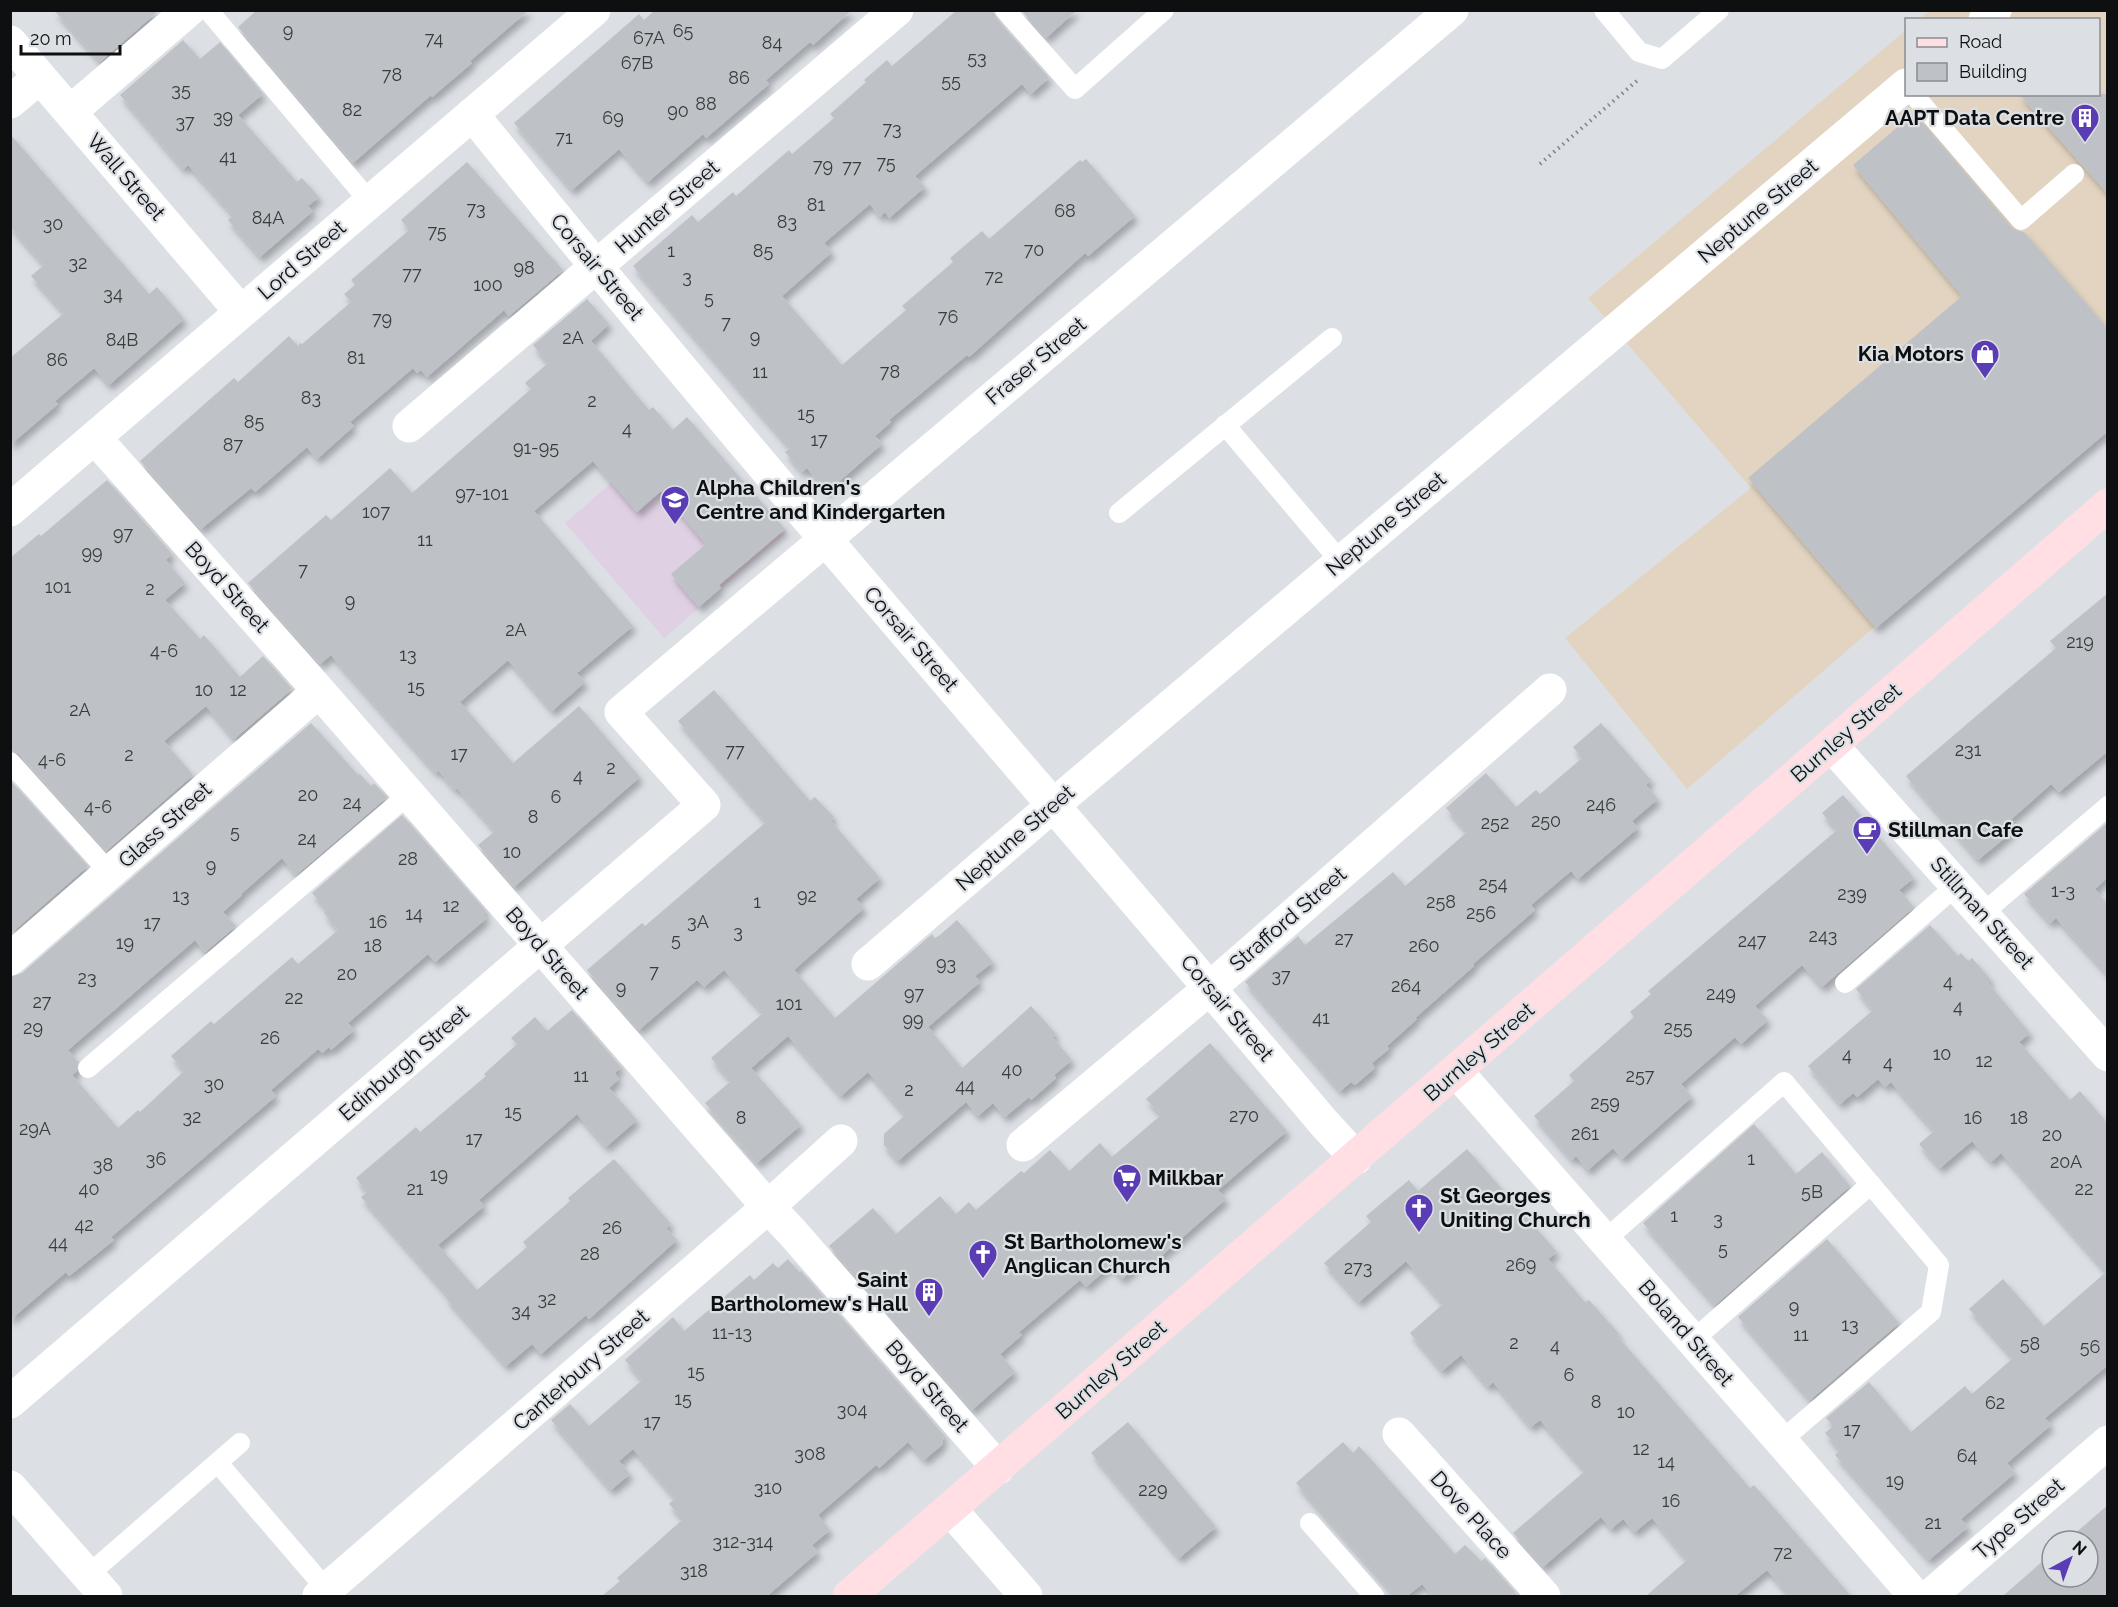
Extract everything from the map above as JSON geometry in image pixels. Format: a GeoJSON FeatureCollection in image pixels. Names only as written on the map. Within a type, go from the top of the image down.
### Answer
{"type":"FeatureCollection","features":[{"type":"Feature","properties":{"kind":"main road","name":"Burnley Street"},"geometry":{"type":"LineString","coordinates":[[849,1596],[2108,505]]}},
{"type":"Feature","properties":{"kind":"street"},"geometry":{"type":"LineString","coordinates":[[70,112],[189,10]]}},
{"type":"Feature","properties":{"kind":"street","name":"Hunter Street"},"geometry":{"type":"LineString","coordinates":[[409,426],[897,10]]}},
{"type":"Feature","properties":{"kind":"street","name":"Fraser Street"},"geometry":{"type":"LineString","coordinates":[[621,712],[1452,10]]}},
{"type":"Feature","properties":{"kind":"street","name":"Lord Street"},"geometry":{"type":"LineString","coordinates":[[10,510],[589,12]]}},
{"type":"Feature","properties":{"kind":"street","name":"Wall Street"},"geometry":{"type":"LineString","coordinates":[[10,42],[241,312]]}},
{"type":"Feature","properties":{"kind":"street"},"geometry":{"type":"LineString","coordinates":[[10,102],[40,76]]}},
{"type":"Feature","properties":{"kind":"street","name":"Neptune Street"},"geometry":{"type":"LineString","coordinates":[[868,964],[1053,805],[1905,87]]}},
{"type":"Feature","properties":{"kind":"street","name":"Corsair Street"},"geometry":{"type":"LineString","coordinates":[[472,114],[597,268],[826,539],[1315,1113],[1356,1158]]}},
{"type":"Feature","properties":{"kind":"street","name":"Boyd Street"},"geometry":{"type":"LineString","coordinates":[[95,438],[998,1468]]}},
{"type":"Feature","properties":{"kind":"street","name":"Strafford Street"},"geometry":{"type":"LineString","coordinates":[[1023,1144],[1210,988],[1550,690]]}},
{"type":"Feature","properties":{"kind":"street","name":"Glass Street"},"geometry":{"type":"LineString","coordinates":[[10,959],[111,874],[319,691]]}},
{"type":"Feature","properties":{"kind":"street","name":"Edinburgh Street"},"geometry":{"type":"LineString","coordinates":[[10,1402],[704,805],[621,712]]}},
{"type":"Feature","properties":{"kind":"street","name":"Stillman Street"},"geometry":{"type":"LineString","coordinates":[[1832,746],[2108,1055]]}},
{"type":"Feature","properties":{"kind":"street","name":"Boland Street"},"geometry":{"type":"LineString","coordinates":[[1456,1071],[1915,1596]]}},
{"type":"Feature","properties":{"kind":"street","name":"Canterbury Street"},"geometry":{"type":"LineString","coordinates":[[323,1593],[841,1141]]}},
{"type":"Feature","properties":{"kind":"street","name":"Dove Place"},"geometry":{"type":"LineString","coordinates":[[1399,1434],[1544,1596]]}},
{"type":"Feature","properties":{"kind":"street","name":"Type Street"},"geometry":{"type":"LineString","coordinates":[[1930,1596],[2108,1442]]}},
{"type":"Feature","properties":{"kind":"street"},"geometry":{"type":"LineString","coordinates":[[10,1487],[97,1586]]}},
{"type":"Feature","properties":{"kind":"street"},"geometry":{"type":"LineString","coordinates":[[950,1509],[1026,1596]]}},
{"type":"Feature","properties":{"kind":"lane"},"geometry":{"type":"LineString","coordinates":[[208,10],[370,202]]}},
{"type":"Feature","properties":{"kind":"lane"},"geometry":{"type":"LineString","coordinates":[[1005,10],[1075,89],[1164,10]]}},
{"type":"Feature","properties":{"kind":"lane"},"geometry":{"type":"LineString","coordinates":[[1604,10],[1640,52],[1662,59],[1719,10]]}},
{"type":"Feature","properties":{"kind":"lane"},"geometry":{"type":"LineString","coordinates":[[1915,96],[2021,220],[2074,174]]}},
{"type":"Feature","properties":{"kind":"lane"},"geometry":{"type":"LineString","coordinates":[[1119,513],[1332,338]]}},
{"type":"Feature","properties":{"kind":"lane"},"geometry":{"type":"LineString","coordinates":[[1225,425],[1341,562]]}},
{"type":"Feature","properties":{"kind":"lane"},"geometry":{"type":"LineString","coordinates":[[10,762],[111,874]]}},
{"type":"Feature","properties":{"kind":"lane"},"geometry":{"type":"LineString","coordinates":[[88,1068],[409,794]]}},
{"type":"Feature","properties":{"kind":"lane"},"geometry":{"type":"LineString","coordinates":[[1982,914],[2108,806]]}},
{"type":"Feature","properties":{"kind":"lane"},"geometry":{"type":"LineString","coordinates":[[1845,983],[1957,885]]}},
{"type":"Feature","properties":{"kind":"lane"},"geometry":{"type":"LineString","coordinates":[[1605,1240],[1784,1082],[1939,1265],[1931,1312],[1781,1441]]}},
{"type":"Feature","properties":{"kind":"lane"},"geometry":{"type":"LineString","coordinates":[[1692,1341],[1871,1184]]}},
{"type":"Feature","properties":{"kind":"lane"},"geometry":{"type":"LineString","coordinates":[[97,1586],[218,1462],[240,1443]]}},
{"type":"Feature","properties":{"kind":"lane"},"geometry":{"type":"LineString","coordinates":[[218,1462],[323,1593]]}},
{"type":"Feature","properties":{"kind":"lane"},"geometry":{"type":"LineString","coordinates":[[1310,1523],[1374,1596]]}},
{"type":"Feature","properties":{"kind":"path"},"geometry":{"type":"LineString","coordinates":[[1540,164],[1662,59]]}},
{"type":"Feature","properties":{"kind":"shaded area"},"geometry":{"type":"Polygon","coordinates":[[[1929,11],[2107,11],[2107,426],[1687,789],[1565,638],[1751,488],[1588,298],[1905,31],[1905,96],[2100,96],[2100,18],[1920,18],[1929,11]]]}},
{"type":"Feature","properties":{"kind":"shaded area","name":"Alpha Children's Centre and Kindergarten"},"geometry":{"type":"Polygon","coordinates":[[[687,417],[787,532],[664,638],[565,523],[687,417]]]}},
{"type":"Feature","properties":{"kind":"building"},"geometry":{"type":"Polygon","coordinates":[[[54,10],[158,10],[158,11],[100,62],[54,10]]]}},
{"type":"Feature","properties":{"kind":"building"},"geometry":{"type":"Polygon","coordinates":[[[257,10],[529,10],[470,61],[472,63],[432,97],[431,95],[353,163],[238,27],[257,10]]]}},
{"type":"Feature","properties":{"kind":"building"},"geometry":{"type":"Polygon","coordinates":[[[655,10],[852,10],[813,45],[810,42],[766,80],[769,84],[706,138],[703,134],[648,182],[619,149],[572,190],[514,123],[639,14],[644,20],[655,10]]]}},
{"type":"Feature","properties":{"kind":"building"},"geometry":{"type":"Polygon","coordinates":[[[957,10],[993,10],[996,18],[1049,78],[1031,94],[1022,84],[915,176],[925,187],[889,218],[885,212],[880,217],[870,204],[824,243],[832,252],[782,296],[842,365],[906,310],[902,306],[953,262],[950,258],[982,231],[989,239],[1080,160],[1082,162],[1086,159],[1135,216],[1088,256],[1085,253],[969,357],[967,355],[889,420],[891,422],[875,436],[882,444],[827,492],[807,468],[802,472],[785,452],[790,448],[633,266],[692,215],[698,222],[733,192],[736,196],[789,150],[792,154],[834,118],[830,114],[866,82],[864,80],[887,60],[892,66],[957,10]]]}},
{"type":"Feature","properties":{"kind":"building"},"geometry":{"type":"Polygon","coordinates":[[[1021,10],[1077,10],[1046,38],[1021,10]]]}},
{"type":"Feature","properties":{"kind":"building"},"geometry":{"type":"Polygon","coordinates":[[[183,40],[200,59],[220,42],[263,94],[238,115],[297,182],[302,178],[319,197],[308,206],[313,211],[260,257],[228,220],[233,215],[188,165],[183,169],[120,95],[183,40]]]}},
{"type":"Feature","properties":{"kind":"building","name":"AAPT Data Centre"},"geometry":{"type":"Polygon","coordinates":[[[2100,94],[2108,94],[2108,194],[2021,96],[2100,96],[2100,94]]]}},
{"type":"Feature","properties":{"kind":"building","name":"Kia Motors"},"geometry":{"type":"Polygon","coordinates":[[[1914,113],[2012,228],[2024,232],[2108,329],[2108,431],[1876,628],[1748,478],[1962,296],[1853,165],[1914,113]]]}},
{"type":"Feature","properties":{"kind":"building"},"geometry":{"type":"Polygon","coordinates":[[[10,134],[149,294],[157,287],[184,319],[109,385],[94,368],[55,401],[58,404],[10,445],[10,358],[64,313],[31,276],[44,265],[10,226],[10,134]]]}},
{"type":"Feature","properties":{"kind":"building"},"geometry":{"type":"Polygon","coordinates":[[[467,162],[563,270],[509,316],[504,310],[427,377],[421,370],[417,373],[413,368],[350,422],[354,426],[317,459],[307,447],[255,492],[251,488],[201,529],[140,461],[234,378],[238,382],[289,336],[298,346],[302,344],[351,302],[344,294],[355,285],[351,280],[409,230],[401,220],[467,162]]]}},
{"type":"Feature","properties":{"kind":"building"},"geometry":{"type":"Polygon","coordinates":[[[587,299],[609,324],[591,341],[649,410],[653,407],[673,430],[687,417],[785,529],[719,585],[721,588],[699,607],[671,574],[706,544],[661,491],[637,512],[593,461],[534,511],[633,626],[577,673],[585,682],[552,711],[508,660],[460,702],[513,763],[579,706],[640,777],[514,887],[478,845],[495,831],[457,788],[455,790],[438,770],[436,773],[331,655],[320,664],[248,583],[326,515],[331,520],[390,468],[412,493],[531,389],[525,383],[548,363],[533,345],[587,299]]]}},
{"type":"Feature","properties":{"kind":"building"},"geometry":{"type":"Polygon","coordinates":[[[107,480],[172,554],[166,560],[185,583],[165,600],[200,639],[204,635],[240,677],[263,656],[292,689],[234,739],[206,706],[164,741],[193,775],[106,851],[19,754],[10,750],[10,558],[39,534],[41,536],[107,480]]]}},
{"type":"Feature","properties":{"kind":"building"},"geometry":{"type":"Polygon","coordinates":[[[2108,593],[2108,751],[2059,792],[2051,784],[2006,824],[2012,832],[1978,860],[1906,776],[2056,648],[2050,641],[2108,593]]]}},
{"type":"Feature","properties":{"kind":"building"},"geometry":{"type":"Polygon","coordinates":[[[714,690],[810,801],[815,797],[834,817],[830,820],[880,878],[856,899],[864,908],[794,970],[835,1018],[932,934],[935,938],[957,920],[993,962],[975,976],[980,982],[928,1027],[962,1068],[1031,1006],[1056,1034],[1052,1037],[1072,1060],[1054,1075],[1056,1078],[1031,1100],[1029,1097],[1005,1117],[993,1103],[978,1116],[966,1102],[898,1161],[884,1145],[884,1134],[905,1115],[868,1072],[841,1096],[788,1036],[751,1068],[801,1125],[757,1163],[705,1103],[731,1081],[711,1058],[763,1013],[724,970],[704,987],[697,980],[639,1030],[587,970],[642,923],[645,926],[766,822],[678,721],[714,690]]]}},
{"type":"Feature","properties":{"kind":"building"},"geometry":{"type":"Polygon","coordinates":[[[311,723],[358,775],[360,774],[371,786],[374,783],[387,797],[296,875],[282,858],[223,912],[236,926],[205,952],[195,940],[68,1050],[78,1062],[77,1071],[72,1075],[118,1128],[138,1110],[140,1112],[184,1071],[171,1056],[211,1021],[214,1024],[292,957],[298,964],[338,930],[324,913],[327,910],[312,893],[402,815],[486,911],[483,914],[487,918],[435,962],[428,954],[348,1023],[354,1030],[331,1050],[329,1047],[322,1053],[318,1049],[271,1090],[276,1096],[111,1237],[114,1240],[69,1276],[66,1272],[10,1320],[10,977],[22,973],[311,723]]]}},
{"type":"Feature","properties":{"kind":"building"},"geometry":{"type":"Polygon","coordinates":[[[1601,723],[1651,780],[1646,785],[1658,799],[1632,821],[1638,828],[1578,879],[1571,871],[1531,905],[1535,910],[1473,964],[1474,966],[1387,1046],[1389,1049],[1372,1063],[1375,1068],[1355,1085],[1351,1082],[1340,1091],[1245,982],[1298,936],[1305,945],[1393,872],[1405,886],[1425,869],[1467,832],[1446,808],[1486,773],[1516,807],[1536,790],[1540,794],[1582,758],[1573,747],[1601,723]]]}},
{"type":"Feature","properties":{"kind":"building"},"geometry":{"type":"Polygon","coordinates":[[[10,780],[88,866],[10,934],[10,780]]]}},
{"type":"Feature","properties":{"kind":"building"},"geometry":{"type":"Polygon","coordinates":[[[1843,795],[1914,878],[1899,890],[1914,907],[1822,987],[1802,965],[1755,1006],[1768,1020],[1741,1044],[1735,1037],[1681,1084],[1692,1097],[1622,1159],[1613,1148],[1588,1170],[1576,1156],[1572,1160],[1534,1116],[1574,1081],[1569,1075],[1634,1017],[1630,1012],[1651,994],[1648,991],[1837,830],[1822,813],[1843,795]]]}},
{"type":"Feature","properties":{"kind":"building"},"geometry":{"type":"Polygon","coordinates":[[[2108,822],[2108,877],[2095,889],[2108,905],[2108,975],[2056,918],[2050,923],[2024,894],[2108,822]]]}},
{"type":"Feature","properties":{"kind":"building"},"geometry":{"type":"Polygon","coordinates":[[[1930,925],[1958,956],[1961,953],[1968,961],[1972,958],[1991,980],[1988,983],[2030,1033],[2019,1042],[2070,1100],[2080,1091],[2108,1124],[2108,1365],[2045,1418],[2051,1425],[2007,1463],[2015,1473],[1961,1519],[1968,1527],[1929,1560],[1835,1455],[1840,1450],[1825,1433],[1833,1426],[1826,1418],[1869,1382],[1911,1432],[1965,1386],[1972,1394],[2013,1358],[1969,1309],[2003,1279],[2044,1326],[2106,1272],[2001,1153],[1991,1162],[1972,1141],[1940,1168],[1919,1144],[1934,1131],[1891,1082],[1885,1087],[1878,1079],[1857,1097],[1853,1093],[1840,1104],[1808,1066],[1873,1010],[1856,989],[1930,925]]]}},
{"type":"Feature","properties":{"kind":"building"},"geometry":{"type":"Polygon","coordinates":[[[572,1010],[621,1067],[615,1073],[619,1079],[609,1088],[637,1120],[606,1147],[577,1114],[479,1200],[484,1206],[438,1245],[477,1290],[527,1247],[523,1242],[570,1201],[568,1198],[614,1159],[671,1224],[666,1228],[677,1240],[589,1319],[586,1315],[541,1354],[532,1344],[506,1366],[361,1197],[367,1192],[356,1178],[416,1127],[420,1132],[486,1076],[484,1074],[517,1044],[511,1038],[535,1017],[547,1031],[572,1010]]]}},
{"type":"Feature","properties":{"kind":"building"},"geometry":{"type":"Polygon","coordinates":[[[1210,1043],[1287,1131],[1218,1190],[1226,1199],[1150,1266],[1145,1259],[1122,1279],[1110,1266],[1086,1287],[1080,1280],[1019,1332],[1022,1335],[1000,1354],[1015,1372],[972,1410],[829,1246],[873,1208],[896,1234],[940,1196],[956,1214],[969,1202],[976,1210],[1021,1171],[1024,1173],[1050,1150],[1069,1171],[1100,1143],[1112,1157],[1161,1115],[1146,1099],[1210,1043]]]}},
{"type":"Feature","properties":{"kind":"building"},"geometry":{"type":"Polygon","coordinates":[[[1754,1124],[1796,1174],[1822,1152],[1850,1186],[1715,1305],[1643,1223],[1754,1124]]]}},
{"type":"Feature","properties":{"kind":"building"},"geometry":{"type":"Polygon","coordinates":[[[1467,1149],[1557,1252],[1548,1259],[1585,1302],[1589,1300],[1619,1334],[1617,1336],[1750,1488],[1754,1485],[1851,1596],[1790,1596],[1767,1570],[1735,1596],[1646,1596],[1687,1560],[1652,1518],[1635,1532],[1623,1519],[1611,1529],[1601,1517],[1543,1567],[1513,1533],[1585,1471],[1540,1420],[1531,1427],[1493,1382],[1488,1387],[1461,1355],[1442,1371],[1410,1333],[1443,1304],[1406,1261],[1359,1302],[1324,1263],[1371,1222],[1366,1216],[1409,1180],[1418,1191],[1467,1149]]]}},
{"type":"Feature","properties":{"kind":"building"},"geometry":{"type":"Polygon","coordinates":[[[1827,1239],[1899,1323],[1810,1400],[1738,1317],[1827,1239]]]}},
{"type":"Feature","properties":{"kind":"building"},"geometry":{"type":"Polygon","coordinates":[[[788,1259],[944,1435],[942,1445],[924,1460],[908,1442],[879,1468],[876,1465],[818,1515],[830,1530],[812,1545],[818,1552],[767,1596],[602,1596],[620,1581],[617,1578],[683,1519],[669,1504],[675,1498],[633,1449],[619,1461],[630,1474],[611,1490],[551,1420],[570,1404],[589,1426],[642,1380],[625,1360],[673,1317],[684,1331],[750,1275],[754,1280],[773,1263],[778,1268],[788,1259]]]}},
{"type":"Feature","properties":{"kind":"building"},"geometry":{"type":"Polygon","coordinates":[[[1128,1422],[1216,1527],[1179,1558],[1091,1453],[1128,1422]]]}},
{"type":"Feature","properties":{"kind":"building"},"geometry":{"type":"Polygon","coordinates":[[[1343,1442],[1353,1453],[1359,1446],[1455,1554],[1465,1545],[1481,1561],[1485,1558],[1515,1592],[1510,1596],[1433,1596],[1422,1584],[1407,1596],[1395,1596],[1296,1483],[1343,1442]]]}},
{"type":"Feature","properties":{"kind":"building"},"geometry":{"type":"Polygon","coordinates":[[[2108,1505],[2108,1596],[2003,1596],[2040,1564],[2040,1589],[2100,1589],[2100,1529],[2080,1529],[2108,1505]]]}},
{"type":"Feature","properties":{"kind":"place","name":"AAPT Data Centre"},"geometry":{"type":"Point","coordinates":[2085,144]}},
{"type":"Feature","properties":{"kind":"place","name":"Kia Motors"},"geometry":{"type":"Point","coordinates":[1985,380]}},
{"type":"Feature","properties":{"kind":"place","name":"Alpha Children's Centre and Kindergarten"},"geometry":{"type":"Point","coordinates":[675,526]}},
{"type":"Feature","properties":{"kind":"place","name":"Stillman Cafe"},"geometry":{"type":"Point","coordinates":[1867,856]}},
{"type":"Feature","properties":{"kind":"place","name":"Milkbar"},"geometry":{"type":"Point","coordinates":[1127,1204]}},
{"type":"Feature","properties":{"kind":"place","name":"St Georges Uniting Church"},"geometry":{"type":"Point","coordinates":[1419,1234]}},
{"type":"Feature","properties":{"kind":"place","name":"St Bartholomew's Anglican Church"},"geometry":{"type":"Point","coordinates":[983,1280]}},
{"type":"Feature","properties":{"kind":"place","name":"Saint Bartholomew's Hall"},"geometry":{"type":"Point","coordinates":[929,1318]}}]}
